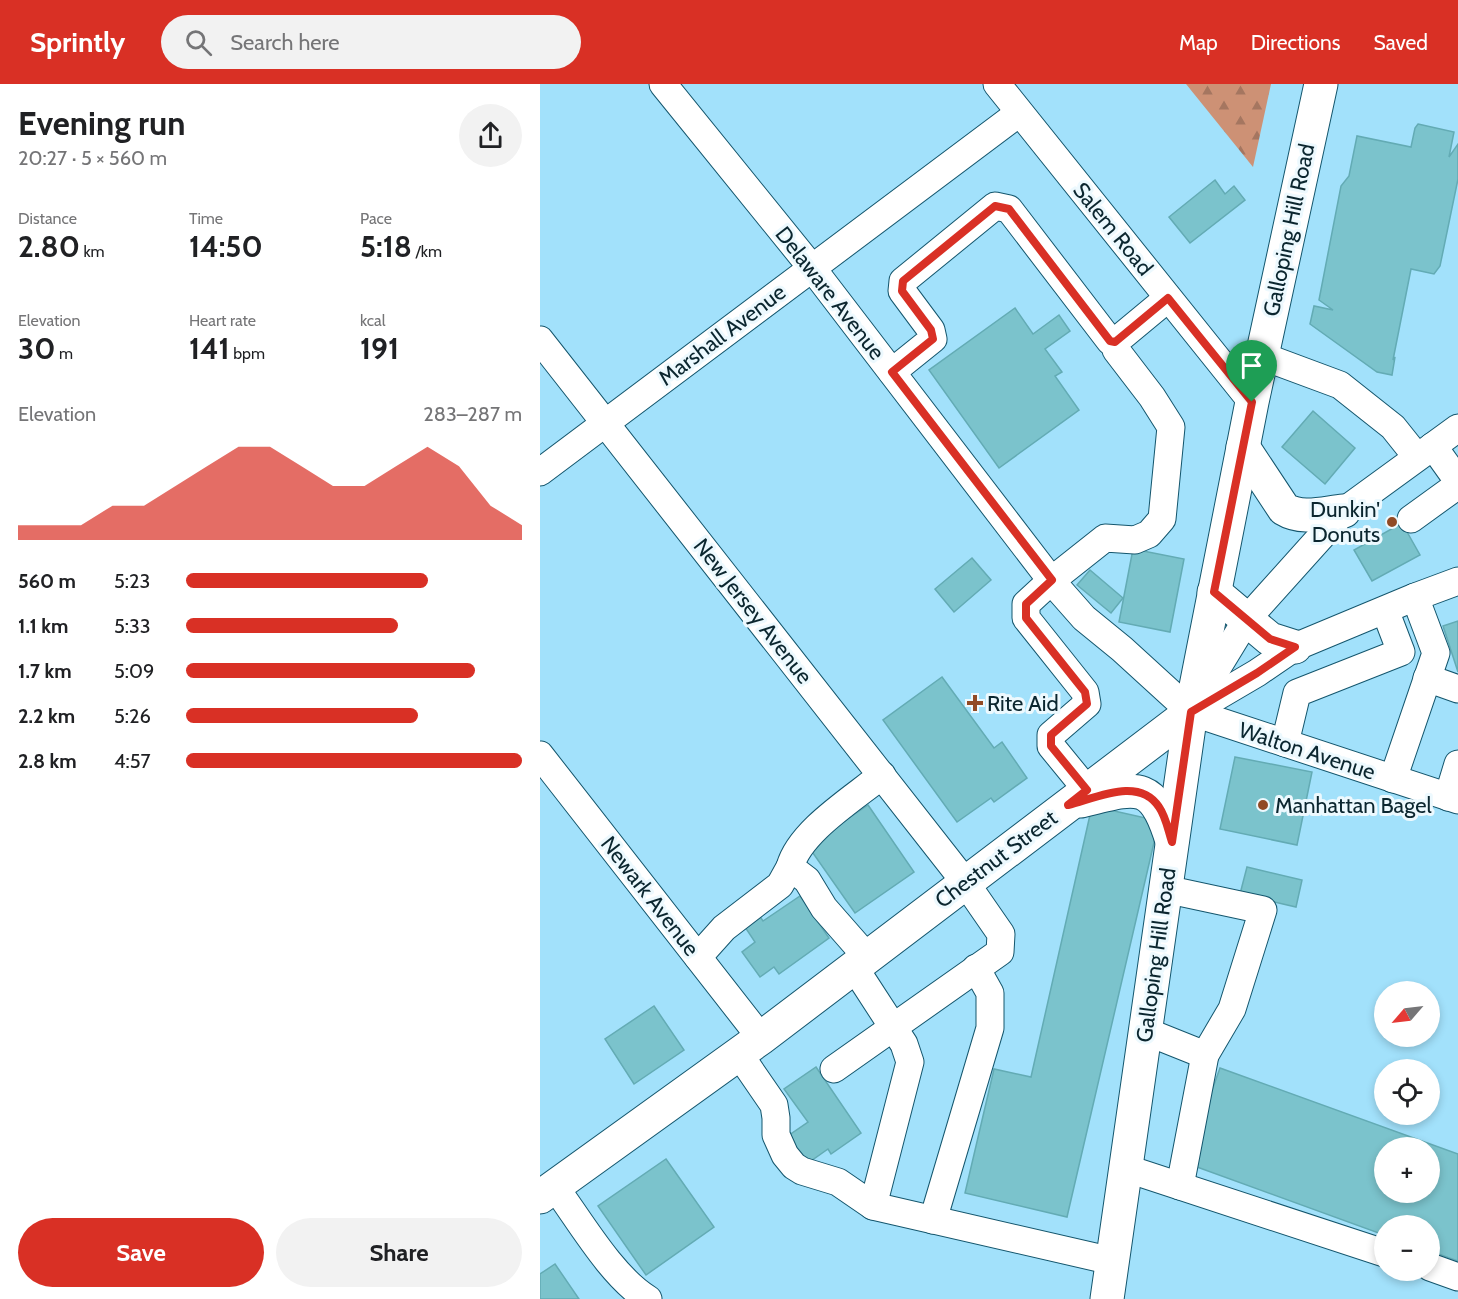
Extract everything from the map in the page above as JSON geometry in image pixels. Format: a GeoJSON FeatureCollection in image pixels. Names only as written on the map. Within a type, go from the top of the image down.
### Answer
{"type":"FeatureCollection","features":[{"type":"Feature","properties":{"kind":"main road","name":"Galloping Hill Road"},"geometry":{"type":"LineString","coordinates":[[1107,1299],[1191,712],[1252,402],[1321,84]]}},
{"type":"Feature","properties":{"kind":"main road"},"geometry":{"type":"LineString","coordinates":[[1243,447],[1284,509],[1294,515],[1305,516],[1344,511]]}},
{"type":"Feature","properties":{"kind":"main road"},"geometry":{"type":"LineString","coordinates":[[1214,592],[1270,639],[1295,647]]}},
{"type":"Feature","properties":{"kind":"main road","name":"Chestnut Street"},"geometry":{"type":"LineString","coordinates":[[548,1192],[750,1046],[1191,712]]}},
{"type":"Feature","properties":{"kind":"main road"},"geometry":{"type":"LineString","coordinates":[[1078,797],[1122,791],[1142,792],[1149,795],[1165,817],[1172,842]]}},
{"type":"Feature","properties":{"kind":"street","name":"Delaware Avenue"},"geometry":{"type":"LineString","coordinates":[[663,84],[812,268],[1052,580],[1084,618],[1191,712]]}},
{"type":"Feature","properties":{"kind":"street","name":"Salem Road"},"geometry":{"type":"LineString","coordinates":[[997,84],[1252,402]]}},
{"type":"Feature","properties":{"kind":"street","name":"Marshall Avenue"},"geometry":{"type":"LineString","coordinates":[[540,471],[1019,112]]}},
{"type":"Feature","properties":{"kind":"street"},"geometry":{"type":"LineString","coordinates":[[892,372],[933,339],[931,330],[902,291],[903,281],[995,206],[1009,209],[1110,341],[1115,342]]}},
{"type":"Feature","properties":{"kind":"street"},"geometry":{"type":"LineString","coordinates":[[1115,342],[1168,298]]}},
{"type":"Feature","properties":{"kind":"street","name":"New Jersey Avenue"},"geometry":{"type":"LineString","coordinates":[[540,340],[965,882],[1001,934],[1000,952],[976,968]]}},
{"type":"Feature","properties":{"kind":"street"},"geometry":{"type":"LineString","coordinates":[[1078,797],[1051,746],[1051,735],[1087,704],[1085,692],[1026,618],[1026,604],[1105,538],[1135,540],[1149,534],[1162,519],[1171,427],[1152,397],[1116,350],[1115,342]]}},
{"type":"Feature","properties":{"kind":"street"},"geometry":{"type":"LineString","coordinates":[[1262,356],[1340,385],[1425,451],[1458,483],[1411,519]]}},
{"type":"Feature","properties":{"kind":"street","name":"Chestnut Street"},"geometry":{"type":"LineString","coordinates":[[1191,712],[1246,619],[1344,511],[1458,428]]}},
{"type":"Feature","properties":{"kind":"street"},"geometry":{"type":"LineString","coordinates":[[1191,712],[1257,673],[1295,647],[1458,581]]}},
{"type":"Feature","properties":{"kind":"street"},"geometry":{"type":"LineString","coordinates":[[1393,779],[1436,653],[1414,597]]}},
{"type":"Feature","properties":{"kind":"street"},"geometry":{"type":"LineString","coordinates":[[1257,673],[1297,693],[1401,652],[1385,610]]}},
{"type":"Feature","properties":{"kind":"street"},"geometry":{"type":"LineString","coordinates":[[1427,678],[1458,689]]}},
{"type":"Feature","properties":{"kind":"street"},"geometry":{"type":"LineString","coordinates":[[1285,743],[1297,693]]}},
{"type":"Feature","properties":{"kind":"street","name":"Walton Avenue"},"geometry":{"type":"LineString","coordinates":[[1191,712],[1453,798]]}},
{"type":"Feature","properties":{"kind":"street","name":"Newark Avenue"},"geometry":{"type":"LineString","coordinates":[[540,755],[698,957],[750,1046],[774,1105],[776,1135],[785,1155],[794,1166],[802,1171],[838,1182],[873,1206]]}},
{"type":"Feature","properties":{"kind":"street"},"geometry":{"type":"LineString","coordinates":[[1453,798],[1458,764]]}},
{"type":"Feature","properties":{"kind":"street"},"geometry":{"type":"LineString","coordinates":[[698,957],[724,928],[780,885],[794,854],[812,831],[882,775]]}},
{"type":"Feature","properties":{"kind":"street"},"geometry":{"type":"LineString","coordinates":[[790,867],[807,880],[860,962],[904,1044],[910,1062],[873,1206],[1112,1261]]}},
{"type":"Feature","properties":{"kind":"street"},"geometry":{"type":"LineString","coordinates":[[1165,889],[1263,910],[1232,1009],[1205,1055],[1180,1185]]}},
{"type":"Feature","properties":{"kind":"street"},"geometry":{"type":"LineString","coordinates":[[834,1069],[976,968],[990,993],[990,1028],[933,1220]]}},
{"type":"Feature","properties":{"kind":"street"},"geometry":{"type":"LineString","coordinates":[[1145,1031],[1205,1055]]}},
{"type":"Feature","properties":{"kind":"street"},"geometry":{"type":"LineString","coordinates":[[1125,1168],[1374,1250]]}},
{"type":"Feature","properties":{"kind":"street"},"geometry":{"type":"LineString","coordinates":[[548,1192],[613,1267],[648,1299]]}},
{"type":"Feature","properties":{"kind":"street"},"geometry":{"type":"LineString","coordinates":[[1440,1271],[1458,1277]]}},
{"type":"Feature","properties":{"kind":"green space"},"geometry":{"type":"Polygon","coordinates":[[[1186,84],[1271,84],[1253,167],[1186,84]]]}},
{"type":"Feature","properties":{"kind":"building"},"geometry":{"type":"Polygon","coordinates":[[[1418,124],[1454,132],[1449,157],[1458,144],[1458,179],[1440,266],[1434,274],[1411,269],[1392,375],[1377,372],[1310,324],[1314,306],[1333,310],[1319,300],[1341,186],[1349,176],[1357,136],[1411,147],[1418,124]]]}},
{"type":"Feature","properties":{"kind":"building"},"geometry":{"type":"Polygon","coordinates":[[[1215,180],[1225,194],[1234,186],[1245,200],[1190,243],[1169,217],[1215,180]]]}},
{"type":"Feature","properties":{"kind":"building"},"geometry":{"type":"Polygon","coordinates":[[[1015,308],[1033,334],[1059,315],[1070,331],[1045,349],[1062,372],[1055,376],[1079,410],[999,468],[929,370],[1015,308]]]}},
{"type":"Feature","properties":{"kind":"building"},"geometry":{"type":"Polygon","coordinates":[[[1313,411],[1355,448],[1325,484],[1282,447],[1313,411]]]}},
{"type":"Feature","properties":{"kind":"building"},"geometry":{"type":"Polygon","coordinates":[[[1402,523],[1420,555],[1372,581],[1354,550],[1402,523]]]}},
{"type":"Feature","properties":{"kind":"building"},"geometry":{"type":"Polygon","coordinates":[[[1133,549],[1184,559],[1170,632],[1119,622],[1133,549]]]}},
{"type":"Feature","properties":{"kind":"building"},"geometry":{"type":"Polygon","coordinates":[[[972,558],[991,580],[954,612],[935,589],[972,558]]]}},
{"type":"Feature","properties":{"kind":"building"},"geometry":{"type":"Polygon","coordinates":[[[1090,570],[1123,598],[1111,613],[1077,585],[1090,570]]]}},
{"type":"Feature","properties":{"kind":"building"},"geometry":{"type":"Polygon","coordinates":[[[1458,621],[1458,672],[1443,626],[1458,621]]]}},
{"type":"Feature","properties":{"kind":"building"},"geometry":{"type":"Polygon","coordinates":[[[942,677],[994,748],[1002,742],[1027,778],[994,802],[991,798],[957,822],[883,720],[942,677]]]}},
{"type":"Feature","properties":{"kind":"building"},"geometry":{"type":"Polygon","coordinates":[[[1235,757],[1312,772],[1297,845],[1220,829],[1235,757]]]}},
{"type":"Feature","properties":{"kind":"building"},"geometry":{"type":"Polygon","coordinates":[[[868,805],[914,872],[855,913],[808,846],[868,805]]]}},
{"type":"Feature","properties":{"kind":"building"},"geometry":{"type":"Polygon","coordinates":[[[1092,806],[1159,821],[1067,1217],[965,1193],[994,1069],[1031,1077],[1092,806]]]}},
{"type":"Feature","properties":{"kind":"building"},"geometry":{"type":"Polygon","coordinates":[[[1247,867],[1302,880],[1296,907],[1240,894],[1247,867]]]}},
{"type":"Feature","properties":{"kind":"building"},"geometry":{"type":"Polygon","coordinates":[[[800,896],[829,938],[779,974],[774,967],[760,977],[742,952],[755,942],[739,918],[754,908],[763,921],[800,896]]]}},
{"type":"Feature","properties":{"kind":"building"},"geometry":{"type":"Polygon","coordinates":[[[654,1006],[684,1050],[634,1084],[605,1039],[654,1006]]]}},
{"type":"Feature","properties":{"kind":"building"},"geometry":{"type":"Polygon","coordinates":[[[816,1067],[861,1133],[831,1154],[828,1149],[801,1168],[782,1140],[808,1122],[784,1089],[816,1067]]]}},
{"type":"Feature","properties":{"kind":"building"},"geometry":{"type":"Polygon","coordinates":[[[1220,1068],[1411,1137],[1374,1137],[1374,1203],[1440,1203],[1440,1147],[1458,1154],[1458,1261],[1440,1255],[1440,1215],[1374,1215],[1374,1231],[1186,1163],[1220,1068]]]}},
{"type":"Feature","properties":{"kind":"building"},"geometry":{"type":"Polygon","coordinates":[[[666,1159],[714,1227],[646,1275],[598,1206],[666,1159]]]}},
{"type":"Feature","properties":{"kind":"building"},"geometry":{"type":"Polygon","coordinates":[[[555,1264],[579,1299],[540,1299],[540,1274],[555,1264]]]}},
{"type":"Feature","properties":{"kind":"place","name":"Dunkin' Donuts"},"geometry":{"type":"Point","coordinates":[1392,522]}},
{"type":"Feature","properties":{"kind":"place","name":"Rite Aid"},"geometry":{"type":"Point","coordinates":[975,703]}},
{"type":"Feature","properties":{"kind":"place","name":"Manhattan Bagel"},"geometry":{"type":"Point","coordinates":[1263,805]}},
{"type":"Feature","properties":{"kind":"route"},"geometry":{"type":"LineString","coordinates":[[995,206],[1009,209],[1110,341],[1115,342],[1168,298],[1252,402],[1214,592],[1270,639],[1295,647],[1257,673],[1191,712],[1172,842],[1165,817],[1149,795],[1142,792],[1122,791],[1068,805],[1087,790],[1051,746],[1051,735],[1087,704],[1085,692],[1026,618],[1026,604],[1052,580],[892,372],[933,339],[931,330],[902,291],[903,281],[995,206]]}}]}
